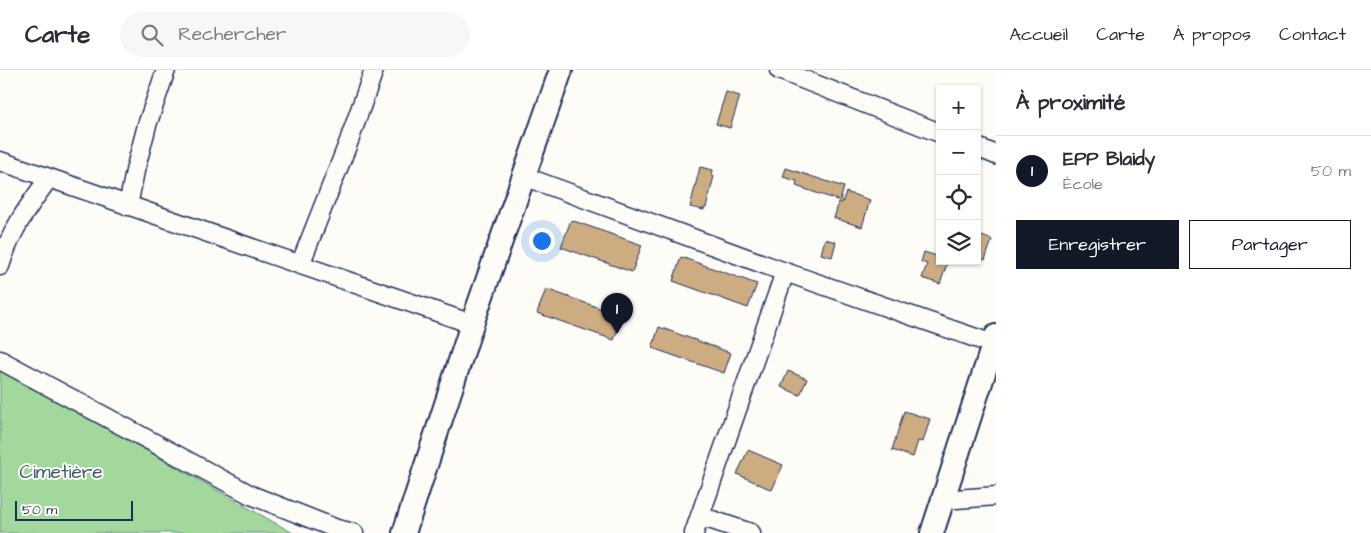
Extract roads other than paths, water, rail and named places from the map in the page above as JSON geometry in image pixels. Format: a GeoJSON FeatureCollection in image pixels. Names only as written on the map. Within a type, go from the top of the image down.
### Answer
{"type":"FeatureCollection","features":[{"type":"Feature","properties":{"kind":"street"},"geometry":{"type":"LineString","coordinates":[[128,206],[140,153],[166,70]]}},
{"type":"Feature","properties":{"kind":"street"},"geometry":{"type":"LineString","coordinates":[[300,265],[349,141],[374,70]]}},
{"type":"Feature","properties":{"kind":"street"},"geometry":{"type":"LineString","coordinates":[[404,533],[522,176],[561,70]]}},
{"type":"Feature","properties":{"kind":"street"},"geometry":{"type":"LineString","coordinates":[[779,70],[936,131]]}},
{"type":"Feature","properties":{"kind":"street"},"geometry":{"type":"LineString","coordinates":[[981,149],[996,155]]}},
{"type":"Feature","properties":{"kind":"street"},"geometry":{"type":"LineString","coordinates":[[0,161],[472,324]]}},
{"type":"Feature","properties":{"kind":"street"},"geometry":{"type":"LineString","coordinates":[[522,176],[785,272],[995,340],[932,533]]}},
{"type":"Feature","properties":{"kind":"street"},"geometry":{"type":"LineString","coordinates":[[0,266],[9,238],[16,225],[49,178]]}},
{"type":"Feature","properties":{"kind":"street"},"geometry":{"type":"LineString","coordinates":[[694,533],[785,272]]}},
{"type":"Feature","properties":{"kind":"street"},"geometry":{"type":"LineString","coordinates":[[0,360],[251,495],[337,529],[354,533]]}},
{"type":"Feature","properties":{"kind":"street"},"geometry":{"type":"LineString","coordinates":[[944,500],[996,496]]}},
{"type":"Feature","properties":{"kind":"street"},"geometry":{"type":"LineString","coordinates":[[700,516],[751,533]]}},
{"type":"Feature","properties":{"kind":"place","name":"EPP Blaidy"},"geometry":{"type":"Point","coordinates":[617,334]}},
{"type":"Feature","properties":{"kind":"park label","name":"Cimetière"},"geometry":{"type":"Point","coordinates":[61,472]}}]}
